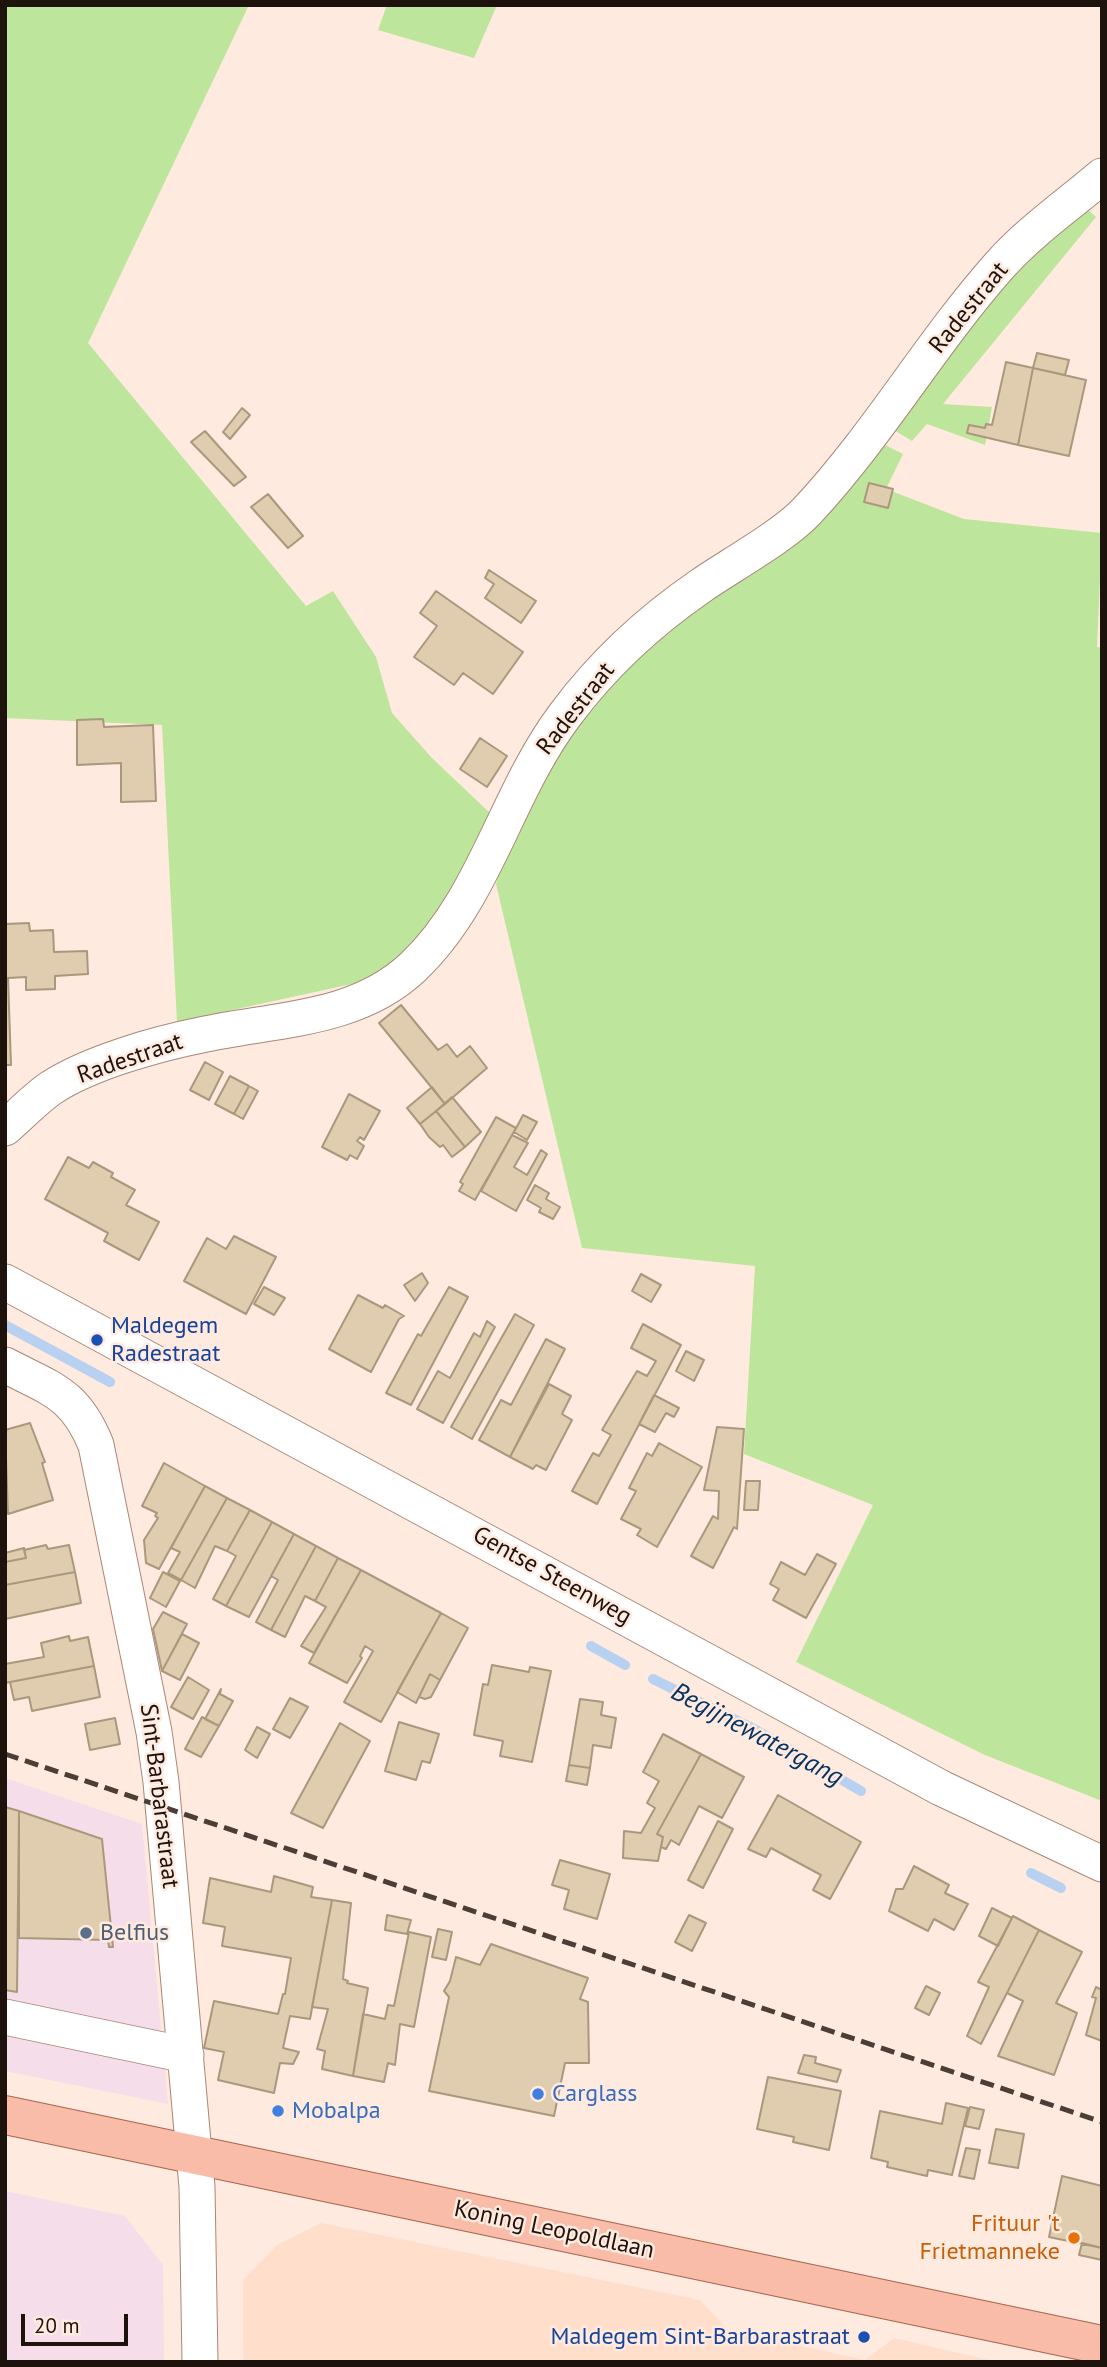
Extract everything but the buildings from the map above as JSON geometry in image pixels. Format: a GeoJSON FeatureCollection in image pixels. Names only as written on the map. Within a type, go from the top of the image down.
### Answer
{"type":"FeatureCollection","features":[{"type":"Feature","properties":{"kind":"main road","name":"Koning Leopoldlaan"},"geometry":{"type":"LineString","coordinates":[[5,2115],[1102,2345]]}},
{"type":"Feature","properties":{"kind":"street","name":"Radestraat"},"geometry":{"type":"LineString","coordinates":[[5,1128],[52,1088],[120,1057],[199,1035],[316,1015],[366,1001],[411,969],[446,932],[525,777],[563,717],[584,691],[627,645],[692,592],[804,515],[846,467],[1000,264],[1102,176]]}},
{"type":"Feature","properties":{"kind":"street","name":"Gentse Steenweg"},"geometry":{"type":"LineString","coordinates":[[5,1282],[941,1788],[1102,1864]]}},
{"type":"Feature","properties":{"kind":"street","name":"Sint-Barbarastraat"},"geometry":{"type":"LineString","coordinates":[[5,1365],[56,1392],[77,1407],[96,1444],[154,1732],[195,2153],[200,2362]]}},
{"type":"Feature","properties":{"kind":"street"},"geometry":{"type":"LineString","coordinates":[[5,2017],[186,2055]]}},
{"type":"Feature","properties":{"kind":"shaded area"},"geometry":{"type":"Polygon","coordinates":[[[5,1778],[142,1824],[168,2104],[5,2071],[5,1778]]]}},
{"type":"Feature","properties":{"kind":"shaded area"},"geometry":{"type":"Polygon","coordinates":[[[5,2191],[125,2216],[163,2265],[164,2362],[5,2362],[5,2191]]]}},
{"type":"Feature","properties":{"kind":"shaded area"},"geometry":{"type":"Polygon","coordinates":[[[321,2223],[700,2300],[728,2330],[865,2360],[894,2338],[997,2362],[243,2362],[243,2280],[277,2245],[321,2223]]]}},
{"type":"Feature","properties":{"kind":"green space"},"geometry":{"type":"Polygon","coordinates":[[[5,5],[249,5],[88,343],[306,606],[333,591],[376,657],[392,713],[431,757],[490,813],[465,873],[439,919],[401,957],[361,982],[177,1022],[162,725],[5,718],[5,5]]]}},
{"type":"Feature","properties":{"kind":"green space"},"geometry":{"type":"Polygon","coordinates":[[[387,5],[497,5],[474,58],[378,30],[387,5]]]}},
{"type":"Feature","properties":{"kind":"green space"},"geometry":{"type":"Polygon","coordinates":[[[1082,204],[1096,217],[943,404],[992,407],[985,445],[927,424],[912,441],[889,427],[976,305],[1082,204]]]}},
{"type":"Feature","properties":{"kind":"green space"},"geometry":{"type":"Polygon","coordinates":[[[879,442],[903,454],[886,489],[964,519],[1102,533],[1097,647],[1102,648],[1102,1801],[985,1755],[796,1662],[873,1505],[744,1454],[755,1266],[582,1248],[496,884],[513,825],[589,699],[879,442]]]}},
{"type":"Feature","properties":{"kind":"waterway","name":"Begijnewatergang"},"geometry":{"type":"LineString","coordinates":[[5,1325],[110,1382]]}},
{"type":"Feature","properties":{"kind":"waterway","name":"Begijnewatergang"},"geometry":{"type":"LineString","coordinates":[[591,1646],[625,1665]]}},
{"type":"Feature","properties":{"kind":"waterway","name":"Begijnewatergang"},"geometry":{"type":"LineString","coordinates":[[653,1679],[756,1730],[861,1791]]}},
{"type":"Feature","properties":{"kind":"waterway","name":"Begijnewatergang"},"geometry":{"type":"LineString","coordinates":[[1031,1873],[1061,1888]]}},
{"type":"Feature","properties":{"kind":"railway"},"geometry":{"type":"LineString","coordinates":[[5,1754],[1102,2122]]}},
{"type":"Feature","properties":{"kind":"place","name":"Maldegem Radestraat"},"geometry":{"type":"Point","coordinates":[97,1340]}},
{"type":"Feature","properties":{"kind":"place","name":"Belfius"},"geometry":{"type":"Point","coordinates":[86,1933]}},
{"type":"Feature","properties":{"kind":"place","name":"Carglass"},"geometry":{"type":"Point","coordinates":[538,2094]}},
{"type":"Feature","properties":{"kind":"place","name":"Mobalpa"},"geometry":{"type":"Point","coordinates":[278,2111]}},
{"type":"Feature","properties":{"kind":"place","name":"Frituur 't Frietmanneke"},"geometry":{"type":"Point","coordinates":[1074,2238]}},
{"type":"Feature","properties":{"kind":"place","name":"Maldegem Sint-Barbarastraat"},"geometry":{"type":"Point","coordinates":[864,2337]}}]}
